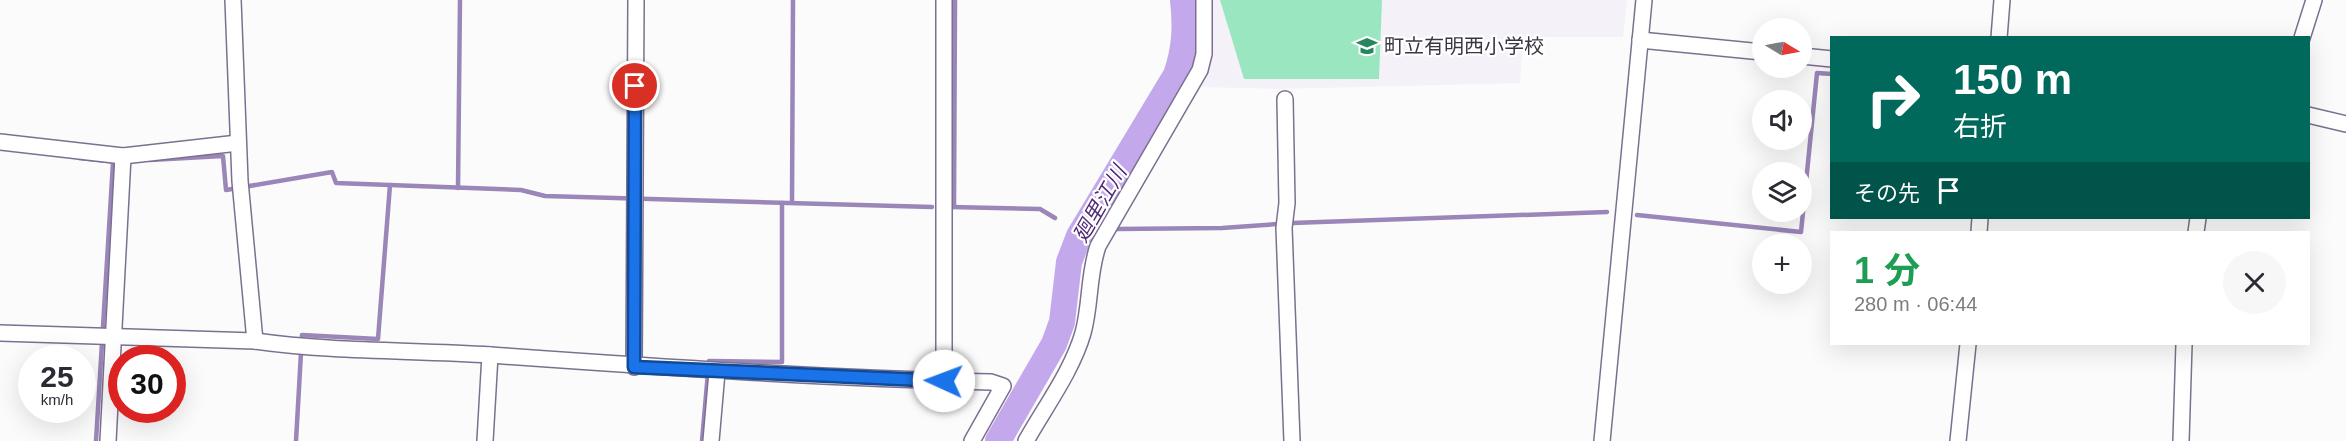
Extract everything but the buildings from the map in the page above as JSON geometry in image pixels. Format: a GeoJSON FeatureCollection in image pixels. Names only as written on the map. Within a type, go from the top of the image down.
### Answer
{"type":"FeatureCollection","features":[{"type":"Feature","properties":{"kind":"street"},"geometry":{"type":"LineString","coordinates":[[233,0],[238,143],[255,341]]}},
{"type":"Feature","properties":{"kind":"street"},"geometry":{"type":"LineString","coordinates":[[634,367],[636,0]]}},
{"type":"Feature","properties":{"kind":"street"},"geometry":{"type":"LineString","coordinates":[[944,0],[944,381]]}},
{"type":"Feature","properties":{"kind":"street"},"geometry":{"type":"LineString","coordinates":[[1026,441],[1077,350],[1085,320],[1090,269],[1110,223],[1200,70],[1204,54],[1204,0]]}},
{"type":"Feature","properties":{"kind":"street"},"geometry":{"type":"LineString","coordinates":[[1602,441],[1644,0]]}},
{"type":"Feature","properties":{"kind":"street"},"geometry":{"type":"LineString","coordinates":[[1999,36],[2002,0]]}},
{"type":"Feature","properties":{"kind":"street"},"geometry":{"type":"LineString","coordinates":[[2303,36],[2314,0]]}},
{"type":"Feature","properties":{"kind":"street"},"geometry":{"type":"LineString","coordinates":[[1640,40],[1752,51]]}},
{"type":"Feature","properties":{"kind":"street"},"geometry":{"type":"LineString","coordinates":[[1812,57],[1830,59]]}},
{"type":"Feature","properties":{"kind":"street"},"geometry":{"type":"LineString","coordinates":[[1285,99],[1287,203],[1285,223],[1292,441]]}},
{"type":"Feature","properties":{"kind":"street"},"geometry":{"type":"LineString","coordinates":[[2310,115],[2346,124]]}},
{"type":"Feature","properties":{"kind":"street"},"geometry":{"type":"LineString","coordinates":[[0,142],[123,161],[238,143]]}},
{"type":"Feature","properties":{"kind":"street"},"geometry":{"type":"LineString","coordinates":[[108,441],[105,337],[123,161]]}},
{"type":"Feature","properties":{"kind":"street"},"geometry":{"type":"LineString","coordinates":[[0,333],[255,341],[301,347],[490,355],[634,367],[991,382],[1003,387],[972,441]]}},
{"type":"Feature","properties":{"kind":"street"},"geometry":{"type":"LineString","coordinates":[[1958,441],[1968,345]]}},
{"type":"Feature","properties":{"kind":"street"},"geometry":{"type":"LineString","coordinates":[[2181,441],[2184,345]]}},
{"type":"Feature","properties":{"kind":"street"},"geometry":{"type":"LineString","coordinates":[[485,441],[490,355]]}},
{"type":"Feature","properties":{"kind":"street"},"geometry":{"type":"LineString","coordinates":[[711,371],[711,441]]}},
{"type":"Feature","properties":{"kind":"shaded area","name":"町立有明西小学校"},"geometry":{"type":"Polygon","coordinates":[[[1208,0],[1627,0],[1623,37],[1523,37],[1520,83],[1278,89],[1201,87],[1211,54],[1208,0]]]}},
{"type":"Feature","properties":{"kind":"green space"},"geometry":{"type":"Polygon","coordinates":[[[1220,0],[1382,0],[1379,79],[1244,79],[1220,0]]]}},
{"type":"Feature","properties":{"kind":"waterway"},"geometry":{"type":"LineString","coordinates":[[458,188],[460,0]]}},
{"type":"Feature","properties":{"kind":"waterway"},"geometry":{"type":"LineString","coordinates":[[792,203],[793,0]]}},
{"type":"Feature","properties":{"kind":"waterway"},"geometry":{"type":"LineString","coordinates":[[954,207],[955,0]]}},
{"type":"Feature","properties":{"kind":"waterway","name":"廻里江川"},"geometry":{"type":"LineString","coordinates":[[998,441],[1054,344],[1062,322],[1069,262],[1079,236],[1176,75],[1184,38],[1183,0]]}},
{"type":"Feature","properties":{"kind":"waterway"},"geometry":{"type":"LineString","coordinates":[[1637,215],[1801,232],[1817,73],[1830,74]]}},
{"type":"Feature","properties":{"kind":"waterway"},"geometry":{"type":"LineString","coordinates":[[150,160],[223,156],[226,190],[332,172],[336,183],[521,190],[545,196],[932,207]]}},
{"type":"Feature","properties":{"kind":"waterway"},"geometry":{"type":"LineString","coordinates":[[79,158],[118,162]]}},
{"type":"Feature","properties":{"kind":"waterway"},"geometry":{"type":"LineString","coordinates":[[96,441],[113,163]]}},
{"type":"Feature","properties":{"kind":"waterway"},"geometry":{"type":"LineString","coordinates":[[296,441],[302,335],[378,339],[390,185]]}},
{"type":"Feature","properties":{"kind":"waterway"},"geometry":{"type":"LineString","coordinates":[[702,441],[709,361],[782,362],[782,203]]}},
{"type":"Feature","properties":{"kind":"waterway"},"geometry":{"type":"LineString","coordinates":[[952,207],[1040,209],[1055,218]]}},
{"type":"Feature","properties":{"kind":"waterway"},"geometry":{"type":"LineString","coordinates":[[1090,214],[1117,229],[1222,228],[1292,223],[1607,212]]}},
{"type":"Feature","properties":{"kind":"waterway"},"geometry":{"type":"LineString","coordinates":[[1072,230],[1079,236]]}},
{"type":"Feature","properties":{"kind":"place","name":"町立有明西小学校"},"geometry":{"type":"Point","coordinates":[1367,46]}},
{"type":"Feature","properties":{"kind":"route"},"geometry":{"type":"LineString","coordinates":[[635,86],[634,367],[944,381]]}}]}
